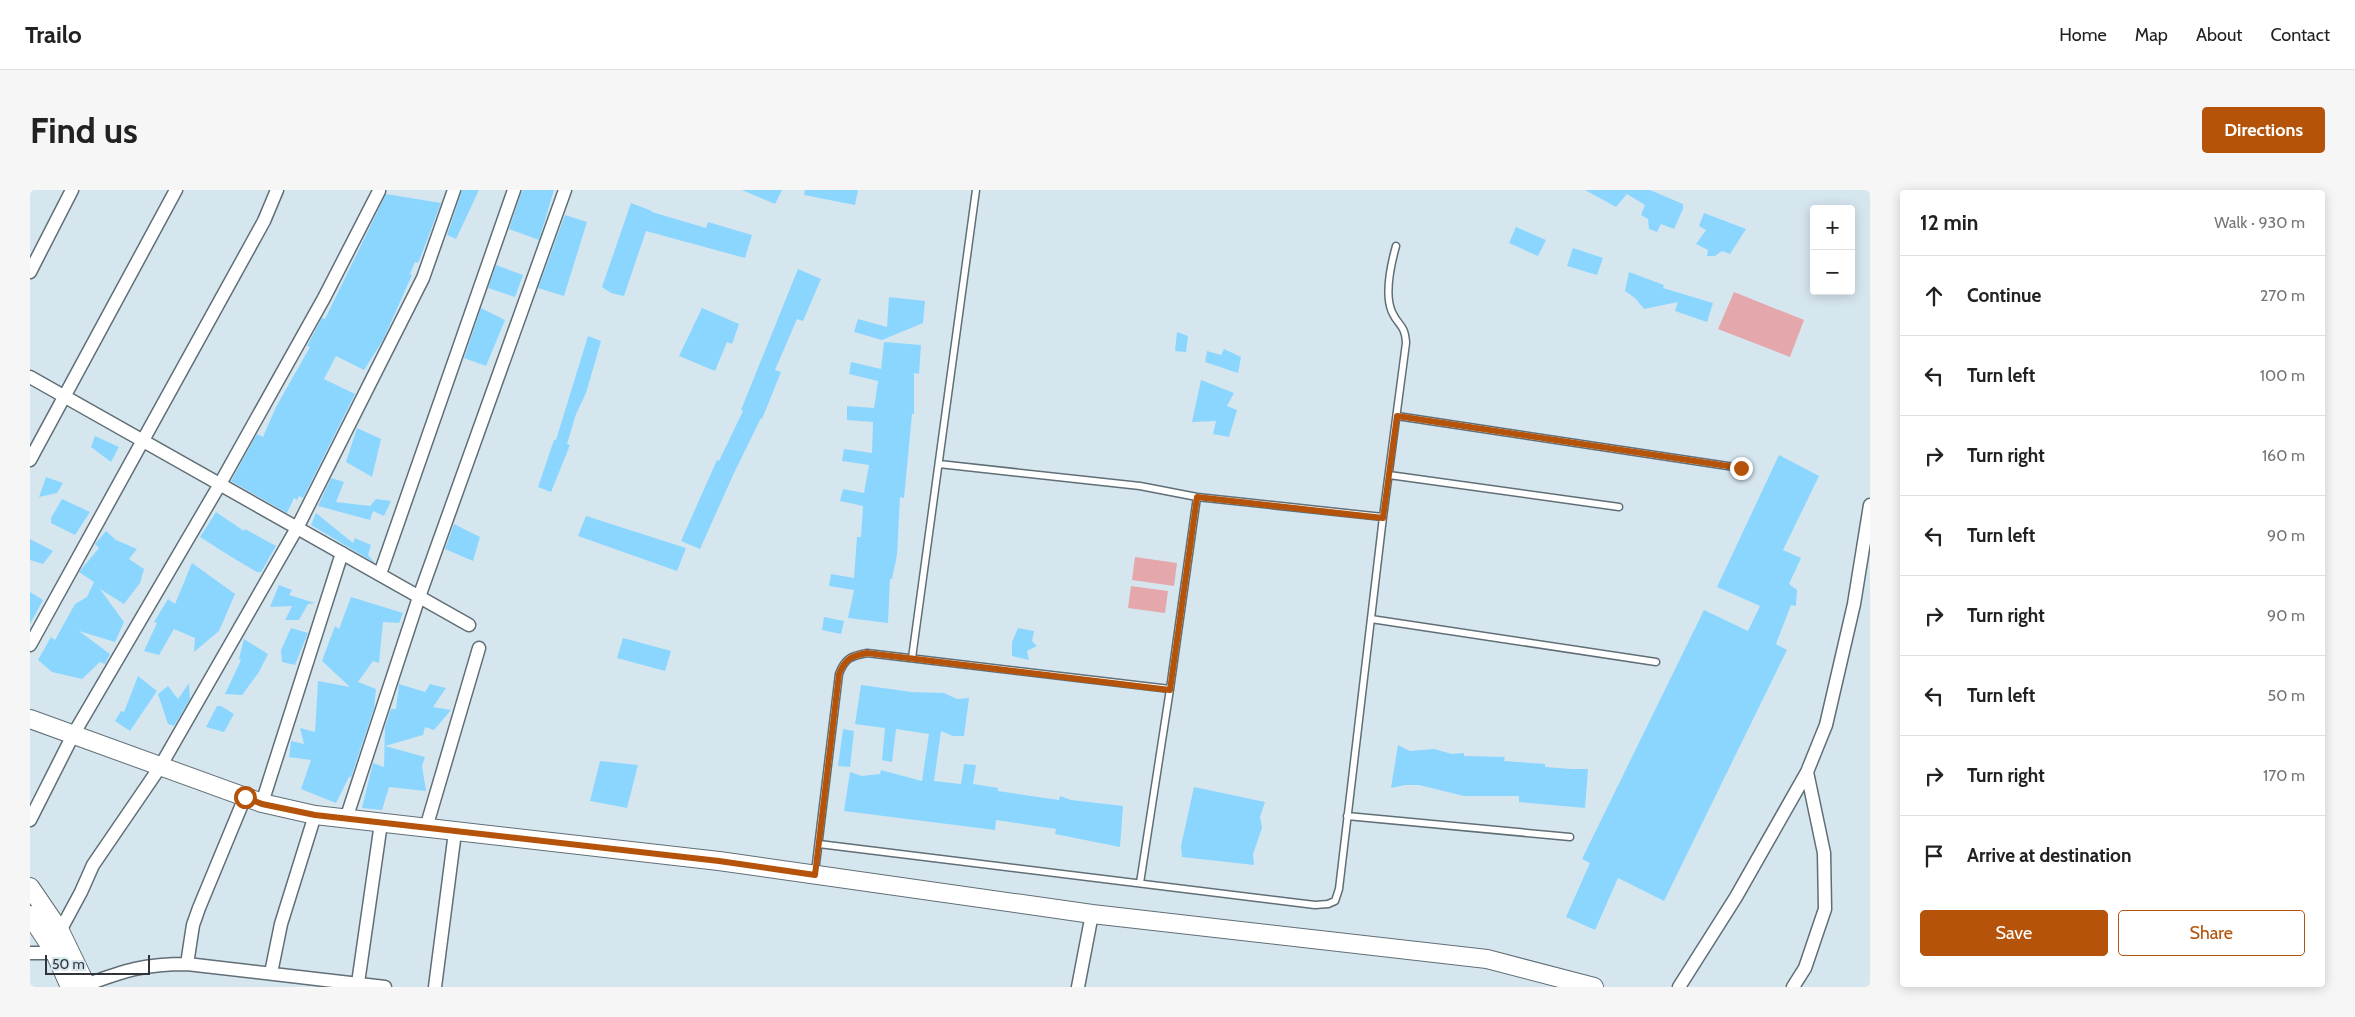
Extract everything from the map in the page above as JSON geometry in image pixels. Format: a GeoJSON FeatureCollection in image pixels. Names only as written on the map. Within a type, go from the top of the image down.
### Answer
{"type":"FeatureCollection","features":[{"type":"Feature","properties":{"kind":"street"},"geometry":{"type":"LineString","coordinates":[[30,272],[72,190]]}},
{"type":"Feature","properties":{"kind":"street"},"geometry":{"type":"LineString","coordinates":[[30,460],[176,190]]}},
{"type":"Feature","properties":{"kind":"street"},"geometry":{"type":"LineString","coordinates":[[30,645],[264,221],[277,190]]}},
{"type":"Feature","properties":{"kind":"street"},"geometry":{"type":"LineString","coordinates":[[60,931],[81,892],[92,865],[160,767],[297,528],[423,278],[454,190]]}},
{"type":"Feature","properties":{"kind":"street"},"geometry":{"type":"LineString","coordinates":[[380,574],[514,190]]}},
{"type":"Feature","properties":{"kind":"street"},"geometry":{"type":"LineString","coordinates":[[346,819],[420,597],[565,190]]}},
{"type":"Feature","properties":{"kind":"street"},"geometry":{"type":"LineString","coordinates":[[30,820],[73,735],[220,484],[324,298],[379,191]]}},
{"type":"Feature","properties":{"kind":"street"},"geometry":{"type":"LineString","coordinates":[[30,377],[469,624]]}},
{"type":"Feature","properties":{"kind":"street"},"geometry":{"type":"LineString","coordinates":[[1679,987],[1736,897],[1807,772],[1828,716],[1854,604],[1870,505]]}},
{"type":"Feature","properties":{"kind":"street"},"geometry":{"type":"LineString","coordinates":[[262,804],[342,553]]}},
{"type":"Feature","properties":{"kind":"street"},"geometry":{"type":"LineString","coordinates":[[426,828],[479,648]]}},
{"type":"Feature","properties":{"kind":"street"},"geometry":{"type":"LineString","coordinates":[[30,719],[262,804],[315,815],[719,861],[1092,914],[1486,959],[1594,987]]}},
{"type":"Feature","properties":{"kind":"street"},"geometry":{"type":"LineString","coordinates":[[1793,987],[1804,968],[1825,909],[1824,853],[1807,772]]}},
{"type":"Feature","properties":{"kind":"street"},"geometry":{"type":"LineString","coordinates":[[187,964],[193,925],[245,797]]}},
{"type":"Feature","properties":{"kind":"street"},"geometry":{"type":"LineString","coordinates":[[271,973],[281,924],[315,815]]}},
{"type":"Feature","properties":{"kind":"street"},"geometry":{"type":"LineString","coordinates":[[358,983],[381,823]]}},
{"type":"Feature","properties":{"kind":"street"},"geometry":{"type":"LineString","coordinates":[[435,987],[455,832]]}},
{"type":"Feature","properties":{"kind":"street"},"geometry":{"type":"LineString","coordinates":[[30,887],[60,931],[81,986]]}},
{"type":"Feature","properties":{"kind":"street"},"geometry":{"type":"LineString","coordinates":[[1078,987],[1092,914]]}},
{"type":"Feature","properties":{"kind":"street"},"geometry":{"type":"LineString","coordinates":[[30,915],[55,953],[81,986]]}},
{"type":"Feature","properties":{"kind":"street"},"geometry":{"type":"LineString","coordinates":[[30,953],[55,953]]}},
{"type":"Feature","properties":{"kind":"street"},"geometry":{"type":"LineString","coordinates":[[81,986],[125,970],[157,964],[187,964],[386,987]]}},
{"type":"Feature","properties":{"kind":"lane"},"geometry":{"type":"LineString","coordinates":[[912,658],[976,190]]}},
{"type":"Feature","properties":{"kind":"lane"},"geometry":{"type":"LineString","coordinates":[[819,844],[1315,905],[1328,904],[1335,901],[1339,889],[1383,518],[1406,343],[1406,334],[1402,324],[1392,313],[1390,304],[1389,273],[1396,246]]}},
{"type":"Feature","properties":{"kind":"lane"},"geometry":{"type":"LineString","coordinates":[[1397,416],[1741,468]]}},
{"type":"Feature","properties":{"kind":"lane"},"geometry":{"type":"LineString","coordinates":[[938,464],[1140,486],[1197,497],[1383,518]]}},
{"type":"Feature","properties":{"kind":"lane"},"geometry":{"type":"LineString","coordinates":[[1389,475],[1619,507]]}},
{"type":"Feature","properties":{"kind":"lane"},"geometry":{"type":"LineString","coordinates":[[1140,882],[1170,690],[1197,497]]}},
{"type":"Feature","properties":{"kind":"lane"},"geometry":{"type":"LineString","coordinates":[[1371,618],[1656,662]]}},
{"type":"Feature","properties":{"kind":"lane"},"geometry":{"type":"LineString","coordinates":[[815,875],[839,674],[843,663],[851,656],[867,653],[1170,690]]}},
{"type":"Feature","properties":{"kind":"lane"},"geometry":{"type":"LineString","coordinates":[[1347,816],[1570,837]]}},
{"type":"Feature","properties":{"kind":"shaded area"},"geometry":{"type":"Polygon","coordinates":[[[1734,292],[1804,320],[1790,357],[1718,329],[1734,292]]]}},
{"type":"Feature","properties":{"kind":"shaded area"},"geometry":{"type":"Polygon","coordinates":[[[1135,557],[1177,563],[1174,586],[1132,580],[1135,557]]]}},
{"type":"Feature","properties":{"kind":"shaded area"},"geometry":{"type":"Polygon","coordinates":[[[1131,586],[1168,591],[1165,613],[1128,608],[1131,586]]]}},
{"type":"Feature","properties":{"kind":"building"},"geometry":{"type":"Polygon","coordinates":[[[462,190],[479,190],[456,239],[447,235],[462,190]]]}},
{"type":"Feature","properties":{"kind":"building"},"geometry":{"type":"Polygon","coordinates":[[[522,190],[554,190],[539,240],[509,229],[522,190]]]}},
{"type":"Feature","properties":{"kind":"building"},"geometry":{"type":"Polygon","coordinates":[[[742,190],[782,190],[775,204],[742,190]]]}},
{"type":"Feature","properties":{"kind":"building"},"geometry":{"type":"Polygon","coordinates":[[[805,190],[858,190],[855,205],[804,195],[805,190]]]}},
{"type":"Feature","properties":{"kind":"building"},"geometry":{"type":"Polygon","coordinates":[[[1585,190],[1650,190],[1683,204],[1683,209],[1674,229],[1661,224],[1657,232],[1649,229],[1648,219],[1641,215],[1645,205],[1627,194],[1616,207],[1585,190]]]}},
{"type":"Feature","properties":{"kind":"building"},"geometry":{"type":"Polygon","coordinates":[[[386,194],[441,203],[421,256],[418,263],[415,262],[410,274],[412,275],[383,340],[364,370],[336,356],[324,379],[355,394],[303,498],[299,496],[297,500],[294,498],[287,513],[231,481],[257,434],[263,437],[276,407],[310,347],[307,346],[322,318],[325,319],[386,194]]]}},
{"type":"Feature","properties":{"kind":"building"},"geometry":{"type":"Polygon","coordinates":[[[631,203],[652,212],[706,228],[708,222],[752,235],[745,258],[646,231],[624,296],[611,293],[602,287],[631,203]]]}},
{"type":"Feature","properties":{"kind":"building"},"geometry":{"type":"Polygon","coordinates":[[[1704,213],[1746,229],[1730,254],[1722,251],[1715,256],[1707,256],[1708,250],[1696,244],[1706,230],[1699,226],[1704,213]]]}},
{"type":"Feature","properties":{"kind":"building"},"geometry":{"type":"Polygon","coordinates":[[[565,215],[587,222],[564,296],[538,288],[565,215]]]}},
{"type":"Feature","properties":{"kind":"building"},"geometry":{"type":"Polygon","coordinates":[[[1516,227],[1546,240],[1538,256],[1509,243],[1516,227]]]}},
{"type":"Feature","properties":{"kind":"building"},"geometry":{"type":"Polygon","coordinates":[[[1573,248],[1603,258],[1597,275],[1567,266],[1573,248]]]}},
{"type":"Feature","properties":{"kind":"building"},"geometry":{"type":"Polygon","coordinates":[[[496,265],[523,275],[515,297],[488,288],[496,265]]]}},
{"type":"Feature","properties":{"kind":"building"},"geometry":{"type":"Polygon","coordinates":[[[798,269],[821,279],[803,321],[797,319],[775,370],[781,372],[762,419],[734,473],[700,549],[681,541],[717,460],[719,461],[743,411],[741,410],[798,269]]]}},
{"type":"Feature","properties":{"kind":"building"},"geometry":{"type":"Polygon","coordinates":[[[1629,272],[1664,285],[1663,288],[1713,303],[1707,322],[1675,311],[1678,302],[1644,309],[1635,298],[1625,291],[1629,272]]]}},
{"type":"Feature","properties":{"kind":"building"},"geometry":{"type":"Polygon","coordinates":[[[889,297],[925,301],[923,323],[882,340],[854,332],[858,319],[887,327],[889,297]]]}},
{"type":"Feature","properties":{"kind":"building"},"geometry":{"type":"Polygon","coordinates":[[[481,308],[505,320],[486,366],[464,358],[481,308]]]}},
{"type":"Feature","properties":{"kind":"building"},"geometry":{"type":"Polygon","coordinates":[[[702,308],[739,324],[732,344],[727,342],[715,371],[679,356],[702,308]]]}},
{"type":"Feature","properties":{"kind":"building"},"geometry":{"type":"Polygon","coordinates":[[[1177,332],[1188,336],[1186,352],[1175,351],[1177,332]]]}},
{"type":"Feature","properties":{"kind":"building"},"geometry":{"type":"Polygon","coordinates":[[[588,336],[601,341],[586,393],[576,414],[567,444],[570,445],[551,492],[538,487],[554,440],[556,440],[588,336]]]}},
{"type":"Feature","properties":{"kind":"building"},"geometry":{"type":"Polygon","coordinates":[[[884,342],[921,345],[919,374],[914,373],[914,414],[912,414],[904,498],[900,497],[897,555],[892,579],[890,579],[888,623],[848,618],[854,590],[829,586],[831,574],[854,578],[857,537],[861,537],[863,506],[840,501],[843,489],[864,493],[869,465],[842,461],[844,449],[872,453],[873,422],[847,420],[847,406],[874,408],[878,381],[849,374],[851,362],[881,369],[884,342]]]}},
{"type":"Feature","properties":{"kind":"building"},"geometry":{"type":"Polygon","coordinates":[[[1224,349],[1241,357],[1238,373],[1205,362],[1207,351],[1221,355],[1224,349]]]}},
{"type":"Feature","properties":{"kind":"building"},"geometry":{"type":"Polygon","coordinates":[[[1201,380],[1234,393],[1227,406],[1237,410],[1229,437],[1213,434],[1216,421],[1192,422],[1201,380]]]}},
{"type":"Feature","properties":{"kind":"building"},"geometry":{"type":"Polygon","coordinates":[[[357,428],[381,439],[372,477],[346,462],[357,428]]]}},
{"type":"Feature","properties":{"kind":"building"},"geometry":{"type":"Polygon","coordinates":[[[95,436],[119,447],[111,462],[91,447],[95,436]]]}},
{"type":"Feature","properties":{"kind":"building"},"geometry":{"type":"Polygon","coordinates":[[[1779,455],[1819,476],[1783,550],[1801,558],[1789,584],[1797,590],[1796,606],[1791,605],[1776,644],[1787,650],[1664,901],[1618,878],[1595,930],[1566,917],[1590,863],[1582,859],[1704,610],[1748,631],[1760,606],[1717,587],[1779,455]]]}},
{"type":"Feature","properties":{"kind":"building"},"geometry":{"type":"Polygon","coordinates":[[[46,477],[63,483],[57,493],[39,497],[46,477]]]}},
{"type":"Feature","properties":{"kind":"building"},"geometry":{"type":"Polygon","coordinates":[[[331,478],[344,482],[336,502],[370,506],[376,499],[391,501],[384,516],[373,511],[370,520],[318,506],[331,478]]]}},
{"type":"Feature","properties":{"kind":"building"},"geometry":{"type":"Polygon","coordinates":[[[62,499],[90,512],[75,535],[51,523],[51,518],[62,499]]]}},
{"type":"Feature","properties":{"kind":"building"},"geometry":{"type":"Polygon","coordinates":[[[216,512],[244,531],[245,529],[276,546],[261,572],[257,572],[200,537],[216,512]]]}},
{"type":"Feature","properties":{"kind":"building"},"geometry":{"type":"Polygon","coordinates":[[[316,513],[353,543],[355,538],[371,545],[368,555],[375,563],[311,525],[316,513]]]}},
{"type":"Feature","properties":{"kind":"building"},"geometry":{"type":"Polygon","coordinates":[[[586,516],[686,548],[677,571],[578,536],[586,516]]]}},
{"type":"Feature","properties":{"kind":"building"},"geometry":{"type":"Polygon","coordinates":[[[454,524],[480,537],[473,561],[445,549],[454,524]]]}},
{"type":"Feature","properties":{"kind":"building"},"geometry":{"type":"Polygon","coordinates":[[[106,531],[116,540],[137,549],[129,559],[144,569],[140,583],[124,604],[100,589],[124,622],[115,642],[79,631],[110,654],[105,664],[100,662],[82,679],[52,672],[38,660],[51,637],[55,640],[75,604],[87,597],[94,582],[79,572],[99,548],[95,544],[106,531]]]}},
{"type":"Feature","properties":{"kind":"building"},"geometry":{"type":"Polygon","coordinates":[[[30,539],[53,551],[43,564],[30,560],[30,539]]]}},
{"type":"Feature","properties":{"kind":"building"},"geometry":{"type":"Polygon","coordinates":[[[192,563],[235,594],[219,631],[194,652],[195,638],[174,629],[159,655],[144,651],[157,623],[154,622],[168,599],[175,604],[192,563]]]}},
{"type":"Feature","properties":{"kind":"building"},"geometry":{"type":"Polygon","coordinates":[[[279,585],[292,590],[289,595],[315,603],[308,604],[299,620],[285,620],[292,606],[270,607],[279,585]]]}},
{"type":"Feature","properties":{"kind":"building"},"geometry":{"type":"Polygon","coordinates":[[[30,592],[43,600],[30,624],[30,592]]]}},
{"type":"Feature","properties":{"kind":"building"},"geometry":{"type":"Polygon","coordinates":[[[351,597],[403,613],[399,623],[383,622],[379,663],[373,661],[358,682],[376,689],[374,708],[351,777],[349,777],[336,803],[301,789],[311,760],[289,757],[291,741],[304,744],[300,728],[315,732],[318,681],[350,687],[322,661],[335,626],[339,629],[351,597]]]}},
{"type":"Feature","properties":{"kind":"building"},"geometry":{"type":"Polygon","coordinates":[[[824,617],[844,621],[841,634],[822,630],[824,617]]]}},
{"type":"Feature","properties":{"kind":"building"},"geometry":{"type":"Polygon","coordinates":[[[291,628],[308,633],[295,665],[282,662],[281,650],[291,628]]]}},
{"type":"Feature","properties":{"kind":"building"},"geometry":{"type":"Polygon","coordinates":[[[1018,628],[1034,631],[1032,641],[1037,646],[1027,651],[1029,660],[1012,656],[1012,642],[1018,628]]]}},
{"type":"Feature","properties":{"kind":"building"},"geometry":{"type":"Polygon","coordinates":[[[623,638],[671,651],[665,671],[617,658],[623,638]]]}},
{"type":"Feature","properties":{"kind":"building"},"geometry":{"type":"Polygon","coordinates":[[[244,639],[268,654],[259,672],[242,695],[225,694],[241,660],[239,659],[244,639]]]}},
{"type":"Feature","properties":{"kind":"building"},"geometry":{"type":"Polygon","coordinates":[[[138,676],[157,691],[130,731],[115,721],[121,711],[124,712],[138,676]]]}},
{"type":"Feature","properties":{"kind":"building"},"geometry":{"type":"Polygon","coordinates":[[[189,683],[190,699],[174,726],[168,724],[158,694],[168,686],[178,699],[189,683]]]}},
{"type":"Feature","properties":{"kind":"building"},"geometry":{"type":"Polygon","coordinates":[[[399,684],[425,692],[430,684],[446,688],[433,707],[451,710],[434,730],[425,727],[423,735],[385,746],[425,757],[422,766],[426,791],[389,787],[382,810],[362,808],[373,763],[384,767],[385,727],[391,709],[396,709],[399,684]]]}},
{"type":"Feature","properties":{"kind":"building"},"geometry":{"type":"Polygon","coordinates":[[[861,685],[912,692],[944,693],[957,699],[969,698],[964,736],[953,736],[941,731],[934,781],[961,784],[964,764],[976,765],[973,784],[998,788],[998,791],[1059,800],[1060,796],[1071,800],[1123,806],[1120,847],[1055,834],[1056,829],[996,820],[995,830],[844,811],[850,772],[862,776],[880,774],[881,770],[922,781],[929,734],[896,729],[892,762],[882,760],[885,728],[855,724],[861,685]]]}},
{"type":"Feature","properties":{"kind":"building"},"geometry":{"type":"Polygon","coordinates":[[[217,706],[221,706],[234,714],[224,732],[206,727],[217,706]]]}},
{"type":"Feature","properties":{"kind":"building"},"geometry":{"type":"Polygon","coordinates":[[[843,729],[854,731],[850,767],[838,766],[843,729]]]}},
{"type":"Feature","properties":{"kind":"building"},"geometry":{"type":"Polygon","coordinates":[[[1398,745],[1410,751],[1434,749],[1452,754],[1464,753],[1464,756],[1505,757],[1504,761],[1545,764],[1545,767],[1588,769],[1585,808],[1519,802],[1519,796],[1464,796],[1419,785],[1391,788],[1398,745]]]}},
{"type":"Feature","properties":{"kind":"building"},"geometry":{"type":"Polygon","coordinates":[[[600,761],[638,765],[627,808],[590,801],[600,761]]]}},
{"type":"Feature","properties":{"kind":"building"},"geometry":{"type":"Polygon","coordinates":[[[1194,787],[1265,802],[1260,817],[1262,828],[1253,854],[1254,865],[1182,857],[1181,846],[1194,787]]]}},
{"type":"Feature","properties":{"kind":"route"},"geometry":{"type":"LineString","coordinates":[[245,797],[262,804],[315,815],[719,861],[815,875],[839,674],[843,663],[851,656],[867,653],[1153,686],[1170,690],[1197,497],[1383,518],[1397,416],[1741,468]]}}]}
